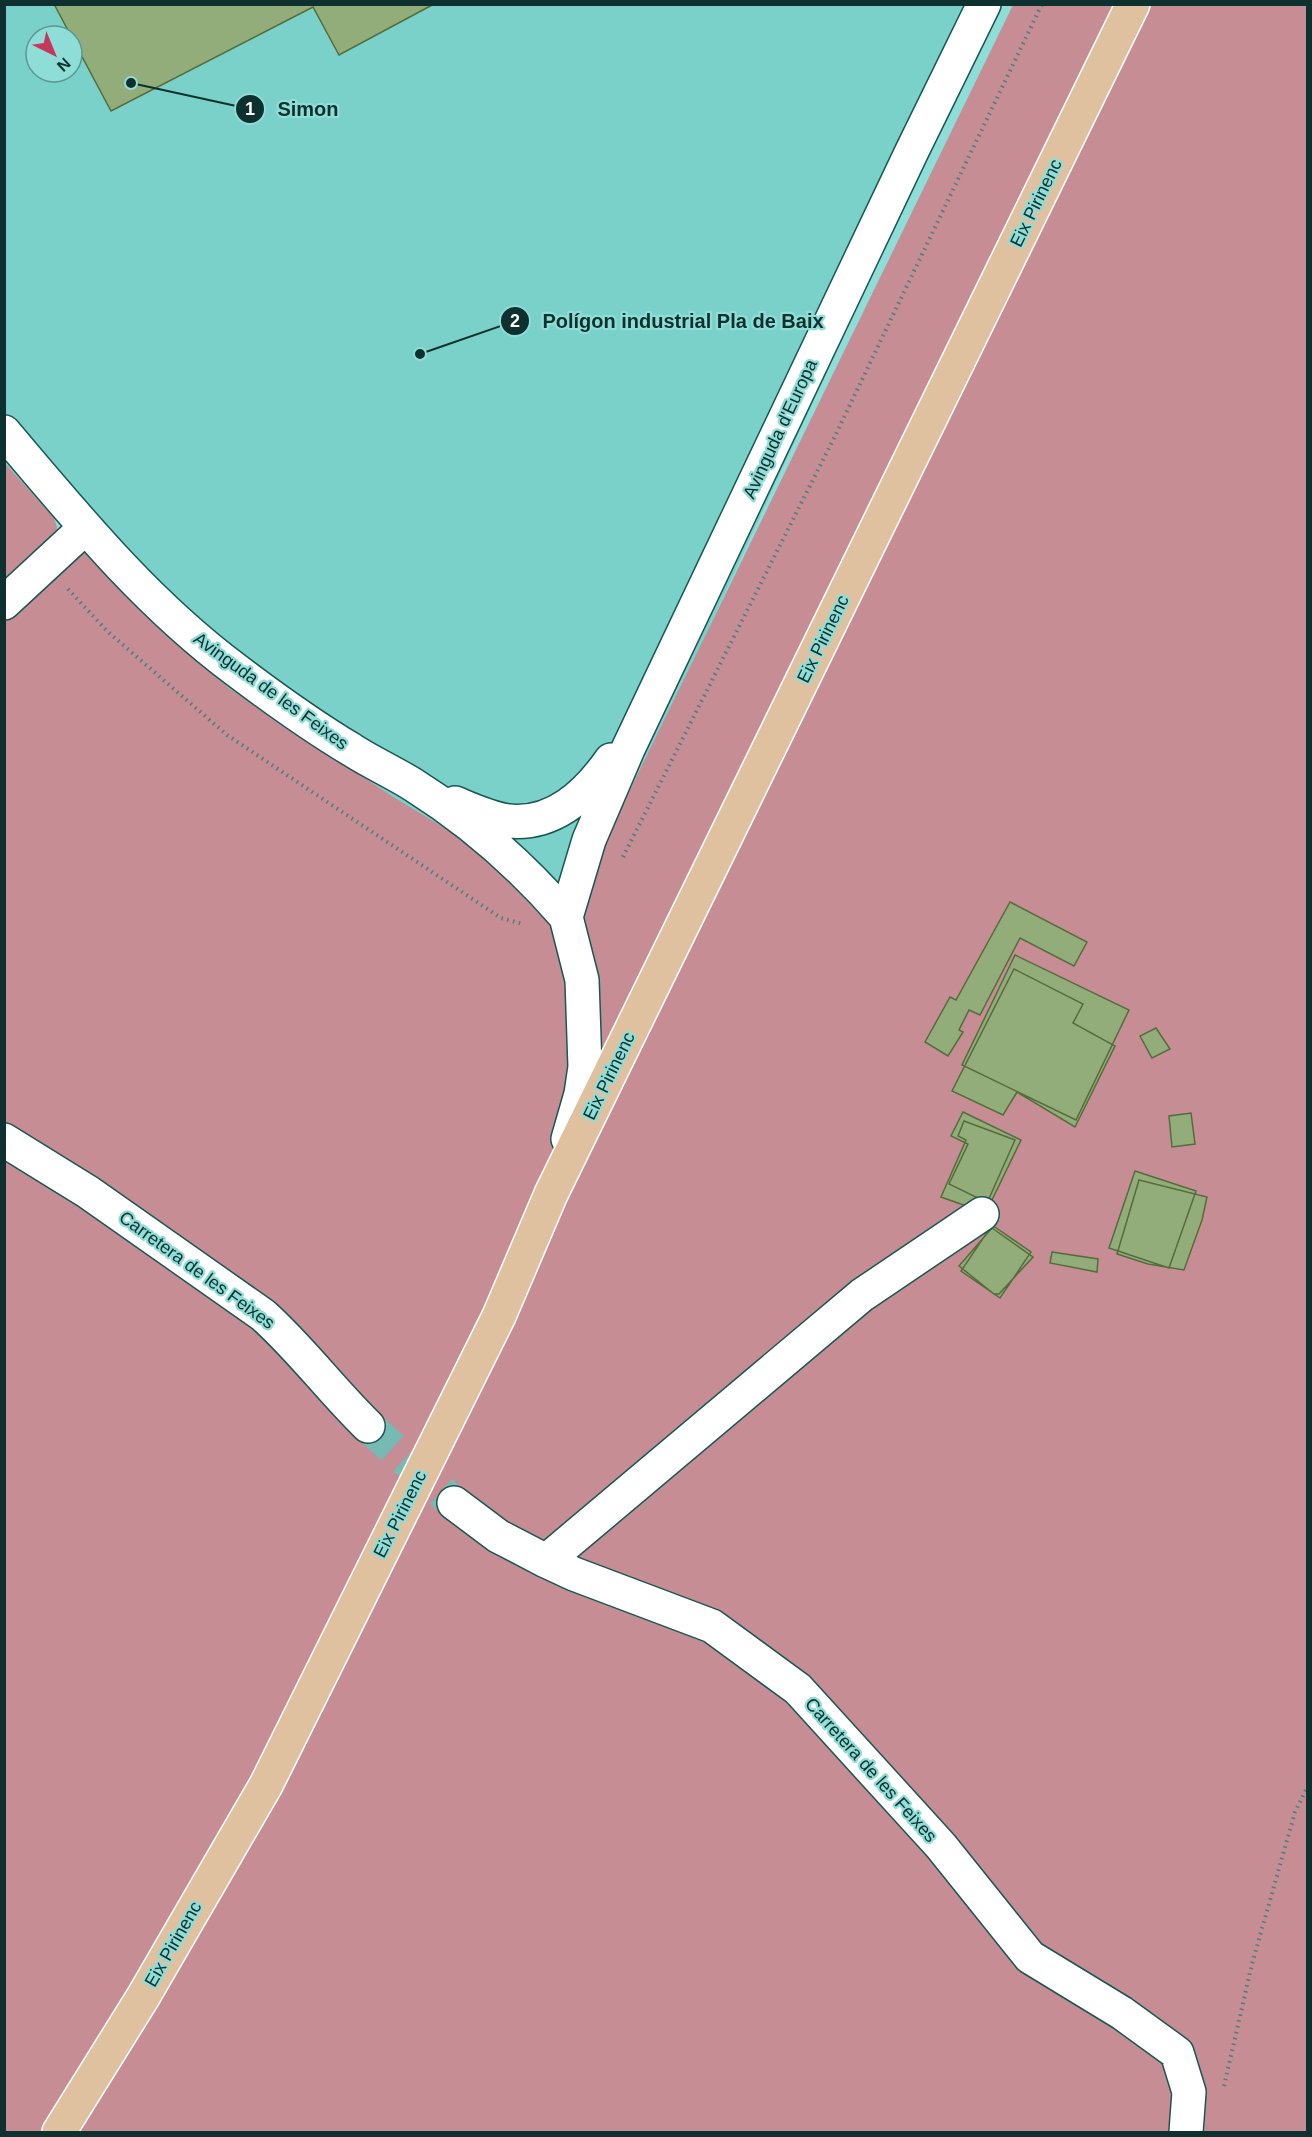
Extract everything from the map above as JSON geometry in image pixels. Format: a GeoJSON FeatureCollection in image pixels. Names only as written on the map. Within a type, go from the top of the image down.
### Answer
{"type":"FeatureCollection","features":[{"type":"Feature","properties":{"kind":"main road","name":"Eix Pirinenc"},"geometry":{"type":"LineString","coordinates":[[58,2133],[143,1997],[266,1785],[499,1316],[551,1194],[1133,4]]}},
{"type":"Feature","properties":{"kind":"street","name":"Avinguda d'Europa"},"geometry":{"type":"LineString","coordinates":[[566,917],[593,830],[612,783],[984,4]]}},
{"type":"Feature","properties":{"kind":"street","name":"Avinguda de les Feixes"},"geometry":{"type":"LineString","coordinates":[[4,432],[121,568],[193,635],[236,670],[320,730],[415,786],[495,845],[538,885],[566,917]]}},
{"type":"Feature","properties":{"kind":"street"},"geometry":{"type":"LineString","coordinates":[[4,603],[85,528]]}},
{"type":"Feature","properties":{"kind":"street","name":"Avinguda d'Europa"},"geometry":{"type":"LineString","coordinates":[[415,786],[481,814],[509,821],[537,819],[564,809],[586,793],[609,763],[655,693]]}},
{"type":"Feature","properties":{"kind":"street"},"geometry":{"type":"LineString","coordinates":[[551,1194],[581,1094],[585,1067],[582,980],[566,917]]}},
{"type":"Feature","properties":{"kind":"street","name":"Carretera de les Feixes"},"geometry":{"type":"LineString","coordinates":[[4,1140],[88,1192],[263,1315],[284,1334],[343,1402],[368,1426]]}},
{"type":"Feature","properties":{"kind":"street"},"geometry":{"type":"LineString","coordinates":[[546,1562],[862,1295],[982,1214]]}},
{"type":"Feature","properties":{"kind":"street","name":"Carretera de les Feixes"},"geometry":{"type":"LineString","coordinates":[[454,1503],[498,1536],[546,1562],[712,1626],[798,1689],[941,1846],[1030,1957],[1122,2013],[1177,2053],[1189,2092],[1186,2133]]}},
{"type":"Feature","properties":{"kind":"path"},"geometry":{"type":"LineString","coordinates":[[619,864],[835,436],[1042,4]]}},
{"type":"Feature","properties":{"kind":"path"},"geometry":{"type":"LineString","coordinates":[[46,564],[107,631],[227,735],[501,918],[526,925],[566,917]]}},
{"type":"Feature","properties":{"kind":"path"},"geometry":{"type":"LineString","coordinates":[[1222,2095],[1264,1920],[1295,1812],[1308,1786]]}},
{"type":"Feature","properties":{"kind":"shaded area"},"geometry":{"type":"Polygon","coordinates":[[[4,5],[1003,5],[885,246],[587,892],[535,904],[443,827],[230,689],[89,558],[5,462],[4,5]]]}},
{"type":"Feature","properties":{"kind":"shaded area"},"geometry":{"type":"Polygon","coordinates":[[[1013,5],[1307,5],[1307,2132],[5,2132],[4,462],[54,518],[57,527],[56,536],[68,562],[84,552],[164,630],[230,689],[487,857],[567,919],[1013,5]]]}},
{"type":"Feature","properties":{"kind":"building"},"geometry":{"type":"Polygon","coordinates":[[[54,4],[434,4],[339,55],[313,7],[111,111],[84,60],[84,24],[65,24],[54,4]]]}},
{"type":"Feature","properties":{"kind":"building"},"geometry":{"type":"Polygon","coordinates":[[[1010,902],[1087,942],[1074,966],[1020,938],[980,1015],[969,1010],[959,1030],[963,1032],[948,1056],[925,1042],[950,997],[956,1000],[1010,902]]]}},
{"type":"Feature","properties":{"kind":"building"},"geometry":{"type":"Polygon","coordinates":[[[1015,955],[1129,1010],[1076,1120],[962,1065],[1015,955]]]}},
{"type":"Feature","properties":{"kind":"building"},"geometry":{"type":"Polygon","coordinates":[[[1014,969],[1083,1004],[1073,1023],[1115,1046],[1075,1127],[1017,1092],[1003,1115],[952,1091],[1014,969]]]}},
{"type":"Feature","properties":{"kind":"building"},"geometry":{"type":"Polygon","coordinates":[[[1156,1028],[1170,1049],[1152,1058],[1140,1036],[1156,1028]]]}},
{"type":"Feature","properties":{"kind":"building"},"geometry":{"type":"Polygon","coordinates":[[[963,1112],[1021,1140],[990,1204],[949,1184],[968,1144],[951,1136],[963,1112]]]}},
{"type":"Feature","properties":{"kind":"building"},"geometry":{"type":"Polygon","coordinates":[[[1191,1113],[1195,1144],[1172,1147],[1169,1116],[1191,1113]]]}},
{"type":"Feature","properties":{"kind":"building"},"geometry":{"type":"Polygon","coordinates":[[[964,1121],[1015,1140],[983,1212],[941,1197],[966,1140],[958,1136],[964,1121]]]}},
{"type":"Feature","properties":{"kind":"building"},"geometry":{"type":"Polygon","coordinates":[[[1135,1171],[1196,1191],[1169,1268],[1109,1248],[1135,1171]]]}},
{"type":"Feature","properties":{"kind":"building"},"geometry":{"type":"Polygon","coordinates":[[[1139,1180],[1207,1197],[1202,1220],[1184,1270],[1148,1264],[1117,1254],[1139,1180]]]}},
{"type":"Feature","properties":{"kind":"building"},"geometry":{"type":"Polygon","coordinates":[[[992,1225],[1031,1252],[1000,1298],[961,1271],[992,1225]]]}},
{"type":"Feature","properties":{"kind":"building"},"geometry":{"type":"Polygon","coordinates":[[[992,1228],[1033,1257],[999,1294],[994,1294],[959,1266],[992,1228]]]}},
{"type":"Feature","properties":{"kind":"building"},"geometry":{"type":"Polygon","coordinates":[[[1052,1252],[1098,1259],[1097,1272],[1050,1263],[1052,1252]]]}},
{"type":"Feature","properties":{"kind":"tunnel"},"geometry":{"type":"LineString","coordinates":[[368,1426],[454,1503]]}},
{"type":"Feature","properties":{"kind":"place","name":"Simon"},"geometry":{"type":"Point","coordinates":[131,83]}},
{"type":"Feature","properties":{"kind":"place","name":"Polígon industrial Pla de Baix"},"geometry":{"type":"Point","coordinates":[420,354]}}]}
